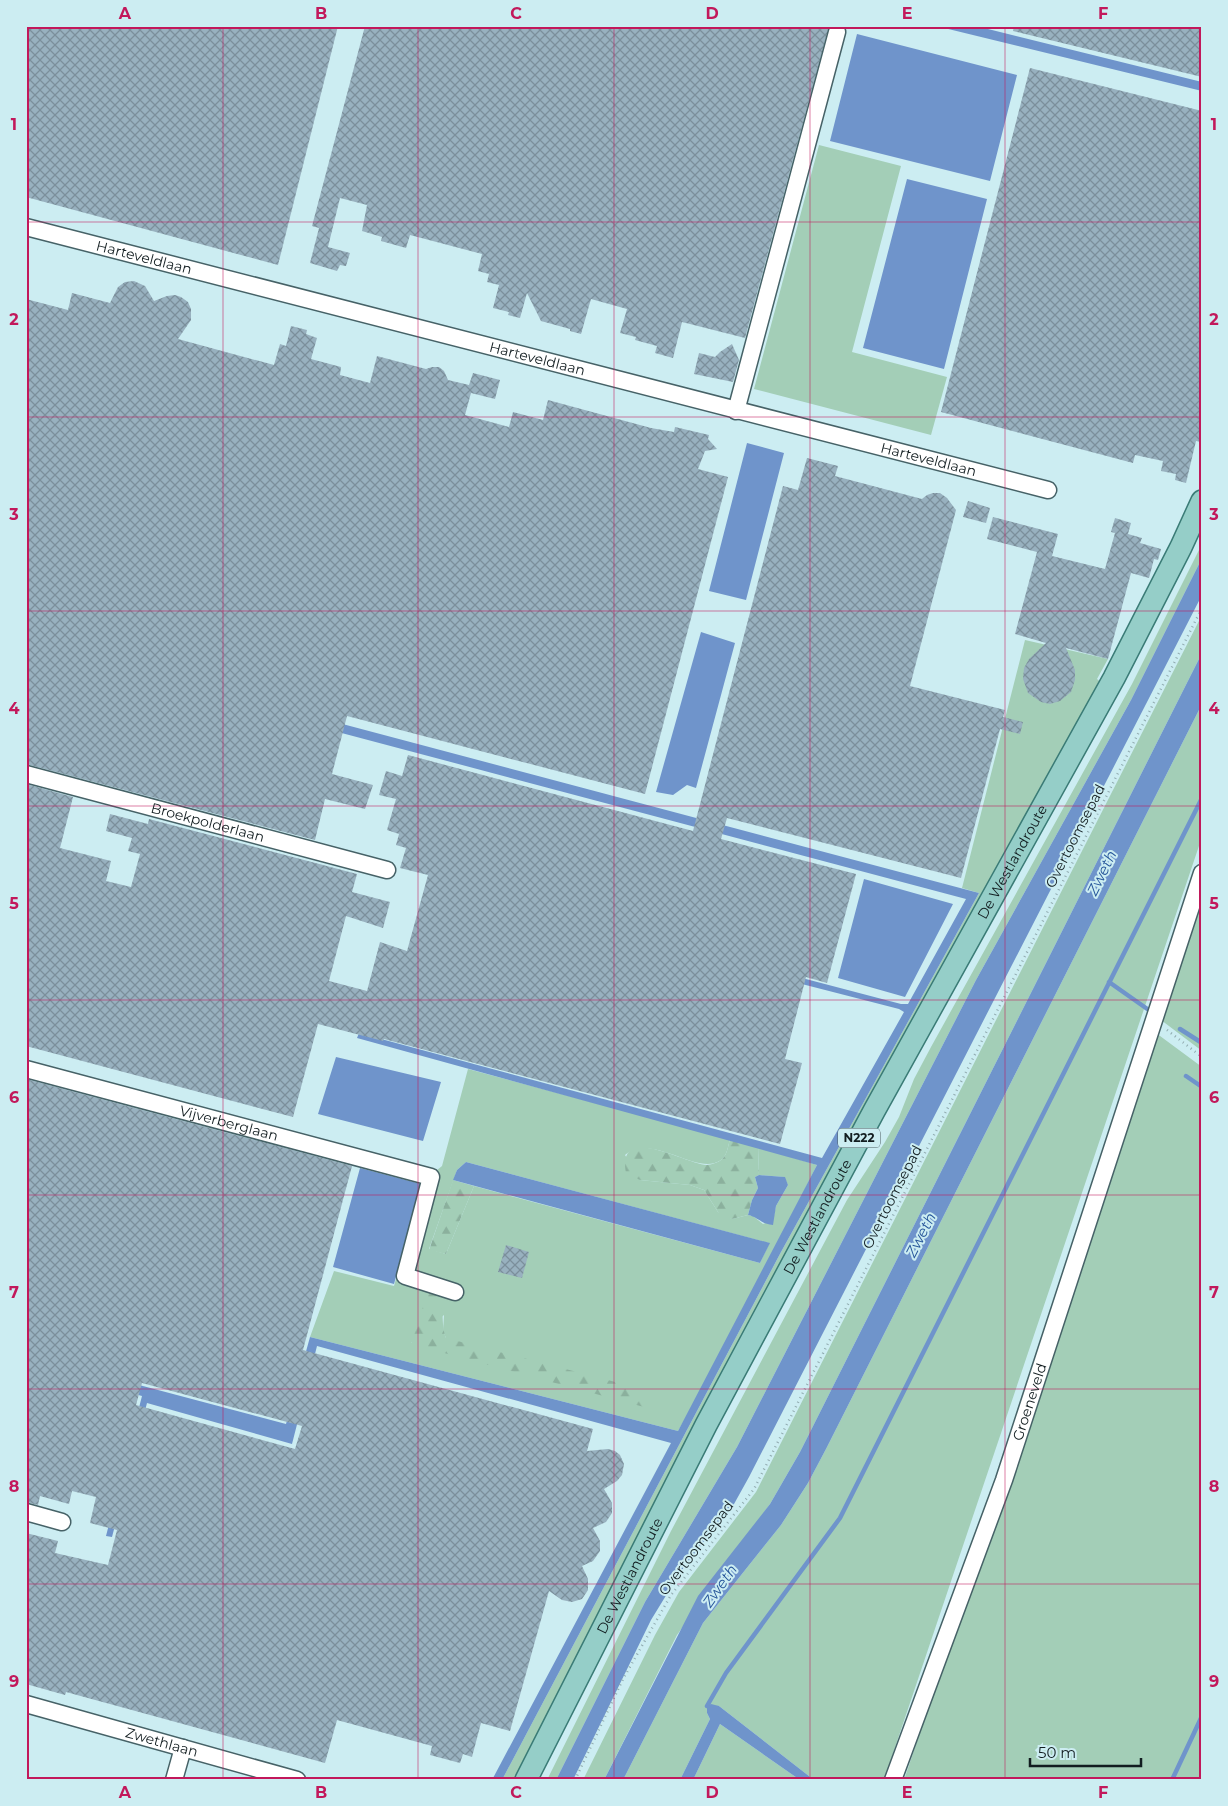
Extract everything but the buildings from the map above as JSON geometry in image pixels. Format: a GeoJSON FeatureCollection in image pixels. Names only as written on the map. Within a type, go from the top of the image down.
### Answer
{"type":"FeatureCollection","features":[{"type":"Feature","properties":{"kind":"main road","name":"De Westlandroute"},"geometry":{"type":"LineString","coordinates":[[526,1780],[706,1425],[874,1111],[1114,678],[1177,555],[1202,501]]}},
{"type":"Feature","properties":{"kind":"main road","name":"De Westlandroute"},"geometry":{"type":"LineString","coordinates":[[541,1780],[726,1415],[890,1109],[1127,682],[1202,533]]}},
{"type":"Feature","properties":{"kind":"street"},"geometry":{"type":"LineString","coordinates":[[736,411],[837,32]]}},
{"type":"Feature","properties":{"kind":"street","name":"Harteveldlaan"},"geometry":{"type":"LineString","coordinates":[[26,227],[1048,490]]}},
{"type":"Feature","properties":{"kind":"street","name":"Broekpolderlaan"},"geometry":{"type":"LineString","coordinates":[[26,774],[387,870]]}},
{"type":"Feature","properties":{"kind":"street","name":"Groeneveld"},"geometry":{"type":"LineString","coordinates":[[893,1780],[1004,1480],[1202,873]]}},
{"type":"Feature","properties":{"kind":"street","name":"Vijverberglaan"},"geometry":{"type":"LineString","coordinates":[[26,1069],[430,1177],[404,1276],[455,1292]]}},
{"type":"Feature","properties":{"kind":"street"},"geometry":{"type":"LineString","coordinates":[[26,1512],[62,1522]]}},
{"type":"Feature","properties":{"kind":"street","name":"Zwethlaan"},"geometry":{"type":"LineString","coordinates":[[26,1704],[297,1780]]}},
{"type":"Feature","properties":{"kind":"street"},"geometry":{"type":"LineString","coordinates":[[174,1780],[183,1748]]}},
{"type":"Feature","properties":{"kind":"path","name":"Overtoomsepad"},"geometry":{"type":"LineString","coordinates":[[575,1780],[623,1679],[671,1594],[754,1489],[1202,608]]}},
{"type":"Feature","properties":{"kind":"path"},"geometry":{"type":"LineString","coordinates":[[1153,1020],[1202,1057]]}},
{"type":"Feature","properties":{"kind":"green space"},"geometry":{"type":"Polygon","coordinates":[[[819,145],[901,166],[852,352],[947,377],[931,435],[754,389],[819,145]]]}},
{"type":"Feature","properties":{"kind":"green space"},"geometry":{"type":"Polygon","coordinates":[[[1202,544],[1202,558],[1131,700],[976,980],[737,1447],[645,1602],[556,1780],[547,1780],[671,1531],[847,1200],[899,1117],[914,1079],[931,1047],[1132,684],[1202,544]]]}},
{"type":"Feature","properties":{"kind":"green space"},"geometry":{"type":"Polygon","coordinates":[[[1202,615],[1202,653],[800,1452],[770,1504],[677,1635],[604,1780],[583,1780],[655,1635],[679,1592],[756,1492],[1202,615]]]}},
{"type":"Feature","properties":{"kind":"green space"},"geometry":{"type":"Polygon","coordinates":[[[1025,640],[1108,659],[1097,679],[1103,684],[520,1780],[502,1780],[781,1252],[979,893],[962,888],[1025,640]]]}},
{"type":"Feature","properties":{"kind":"green space"},"geometry":{"type":"Polygon","coordinates":[[[1202,704],[1202,837],[884,1780],[814,1780],[719,1706],[707,1713],[710,1719],[680,1780],[623,1780],[703,1623],[781,1525],[808,1483],[1202,704]]]}},
{"type":"Feature","properties":{"kind":"green space"},"geometry":{"type":"Polygon","coordinates":[[[1202,899],[1202,1051],[1161,1020],[1202,899]]]}},
{"type":"Feature","properties":{"kind":"green space"},"geometry":{"type":"Polygon","coordinates":[[[1156,1033],[1202,1067],[1202,1780],[904,1780],[1156,1033]]]}},
{"type":"Feature","properties":{"kind":"green space"},"geometry":{"type":"Polygon","coordinates":[[[468,1069],[730,1139],[725,1156],[711,1164],[687,1160],[648,1148],[636,1149],[625,1155],[640,1180],[690,1185],[704,1190],[718,1212],[732,1219],[748,1215],[753,1216],[763,1224],[773,1220],[776,1206],[788,1185],[784,1177],[759,1175],[758,1147],[817,1165],[723,1353],[678,1431],[310,1337],[334,1271],[394,1286],[425,1180],[442,1166],[468,1069]],[[466,1162],[457,1170],[429,1249],[446,1254],[474,1186],[760,1263],[769,1244],[769,1243],[466,1162]],[[444,1315],[411,1343],[446,1338],[443,1331],[444,1315]]]}},
{"type":"Feature","properties":{"kind":"green space"},"geometry":{"type":"Polygon","coordinates":[[[730,1139],[758,1147],[759,1175],[755,1177],[758,1188],[748,1215],[732,1219],[724,1218],[704,1190],[690,1185],[640,1180],[626,1173],[626,1158],[632,1150],[642,1148],[655,1150],[708,1165],[718,1162],[725,1156],[730,1139]]]}},
{"type":"Feature","properties":{"kind":"green space"},"geometry":{"type":"Polygon","coordinates":[[[453,1180],[474,1186],[446,1254],[429,1250],[453,1180]]]}},
{"type":"Feature","properties":{"kind":"green space"},"geometry":{"type":"Polygon","coordinates":[[[428,1291],[437,1293],[440,1299],[446,1338],[646,1390],[648,1403],[644,1407],[411,1344],[428,1291]]]}},
{"type":"Feature","properties":{"kind":"green space"},"geometry":{"type":"Polygon","coordinates":[[[720,1724],[800,1780],[693,1780],[720,1724]]]}},
{"type":"Feature","properties":{"kind":"water"},"geometry":{"type":"Polygon","coordinates":[[[936,26],[976,26],[1202,82],[1202,91],[936,26]]]}},
{"type":"Feature","properties":{"kind":"water"},"geometry":{"type":"Polygon","coordinates":[[[857,34],[1017,75],[990,181],[830,141],[857,34]]]}},
{"type":"Feature","properties":{"kind":"water"},"geometry":{"type":"Polygon","coordinates":[[[907,179],[987,199],[944,369],[863,348],[907,179]]]}},
{"type":"Feature","properties":{"kind":"water"},"geometry":{"type":"Polygon","coordinates":[[[747,443],[784,453],[746,600],[709,591],[747,443]]]}},
{"type":"Feature","properties":{"kind":"water"},"geometry":{"type":"Polygon","coordinates":[[[1202,558],[1202,595],[749,1477],[734,1504],[681,1571],[651,1620],[573,1780],[556,1780],[645,1602],[737,1447],[976,980],[1131,700],[1202,558]]]}},
{"type":"Feature","properties":{"kind":"water"},"geometry":{"type":"Polygon","coordinates":[[[701,632],[735,643],[696,788],[687,785],[673,795],[656,792],[701,632]]]}},
{"type":"Feature","properties":{"kind":"water"},"geometry":{"type":"Polygon","coordinates":[[[26,640],[979,893],[781,1252],[502,1780],[492,1780],[671,1443],[317,1346],[292,1444],[147,1403],[112,1537],[106,1536],[142,1396],[26,1365],[26,1355],[286,1424],[310,1337],[678,1431],[817,1165],[357,1038],[359,1033],[822,1158],[904,1012],[899,1009],[457,895],[458,888],[901,1004],[908,1004],[966,899],[26,649],[26,640]]]}},
{"type":"Feature","properties":{"kind":"water","name":"Zweth"},"geometry":{"type":"Polygon","coordinates":[[[1202,653],[1202,704],[808,1483],[781,1525],[703,1623],[623,1780],[604,1780],[698,1596],[770,1504],[800,1452],[1202,653]]]}},
{"type":"Feature","properties":{"kind":"water"},"geometry":{"type":"Polygon","coordinates":[[[864,879],[953,904],[905,997],[838,978],[864,879]]]}},
{"type":"Feature","properties":{"kind":"water"},"geometry":{"type":"Polygon","coordinates":[[[336,1057],[441,1082],[423,1141],[318,1114],[336,1057]]]}},
{"type":"Feature","properties":{"kind":"water"},"geometry":{"type":"Polygon","coordinates":[[[466,1162],[770,1243],[760,1263],[453,1180],[457,1170],[466,1162]]]}},
{"type":"Feature","properties":{"kind":"water"},"geometry":{"type":"Polygon","coordinates":[[[360,1168],[421,1184],[394,1284],[333,1267],[360,1168]]]}},
{"type":"Feature","properties":{"kind":"water"},"geometry":{"type":"Polygon","coordinates":[[[759,1175],[785,1177],[788,1185],[776,1206],[773,1225],[748,1215],[758,1188],[755,1177],[759,1175]]]}},
{"type":"Feature","properties":{"kind":"water"},"geometry":{"type":"Polygon","coordinates":[[[711,1704],[719,1706],[814,1780],[800,1780],[720,1724],[693,1780],[680,1780],[710,1719],[707,1713],[707,1706],[711,1704]]]}},
{"type":"Feature","properties":{"kind":"waterway"},"geometry":{"type":"LineString","coordinates":[[707,1706],[726,1673],[840,1518],[1202,798]]}},
{"type":"Feature","properties":{"kind":"waterway"},"geometry":{"type":"LineString","coordinates":[[1109,982],[1153,1013]]}},
{"type":"Feature","properties":{"kind":"waterway"},"geometry":{"type":"LineString","coordinates":[[1180,1029],[1202,1043]]}},
{"type":"Feature","properties":{"kind":"waterway"},"geometry":{"type":"LineString","coordinates":[[1186,1076],[1202,1087]]}},
{"type":"Feature","properties":{"kind":"waterway"},"geometry":{"type":"LineString","coordinates":[[1172,1780],[1202,1716]]}}]}
